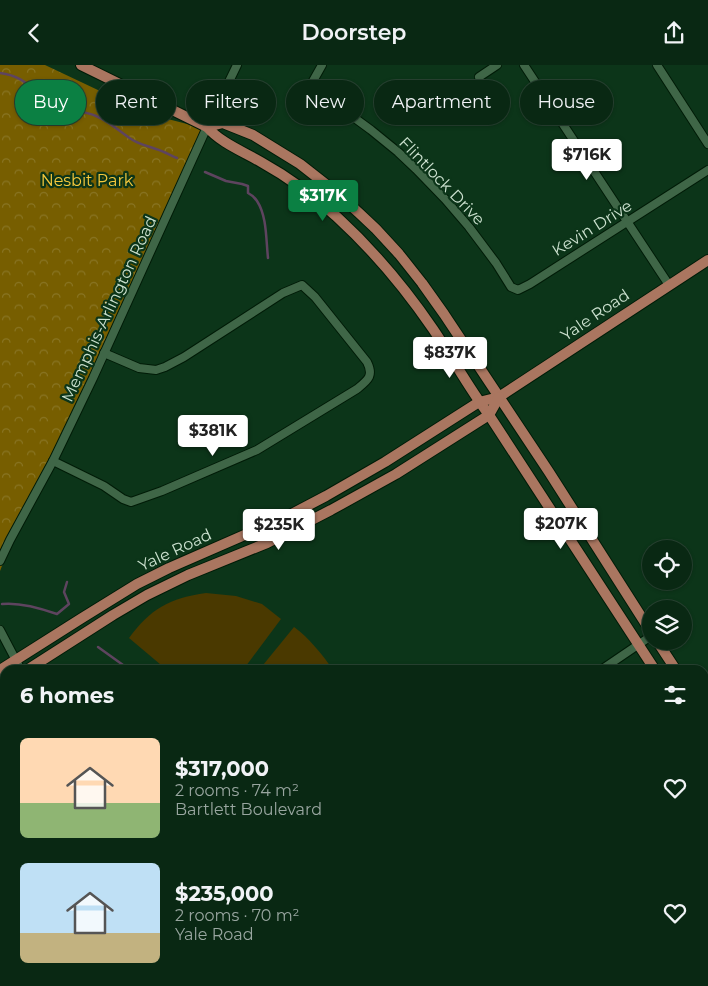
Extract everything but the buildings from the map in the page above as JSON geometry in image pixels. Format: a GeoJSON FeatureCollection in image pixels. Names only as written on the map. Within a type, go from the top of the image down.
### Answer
{"type":"FeatureCollection","features":[{"type":"Feature","properties":{"kind":"main road"},"geometry":{"type":"LineString","coordinates":[[80,65],[207,127],[216,137],[268,166],[312,196],[363,242],[409,295],[433,329],[652,665]]}},
{"type":"Feature","properties":{"kind":"main road"},"geometry":{"type":"LineString","coordinates":[[207,127],[223,123],[253,135],[300,164],[337,193],[376,229],[399,254],[422,283],[499,397],[642,618]]}},
{"type":"Feature","properties":{"kind":"main road"},"geometry":{"type":"LineString","coordinates":[[363,242],[376,229]]}},
{"type":"Feature","properties":{"kind":"main road","name":"Yale Road"},"geometry":{"type":"LineString","coordinates":[[7,665],[137,585],[169,568],[286,517],[385,462],[479,402],[499,397],[708,260]]}},
{"type":"Feature","properties":{"kind":"main road","name":"Yale Road"},"geometry":{"type":"LineString","coordinates":[[35,665],[147,595],[188,575],[267,543],[396,474],[488,415],[499,397]]}},
{"type":"Feature","properties":{"kind":"main road"},"geometry":{"type":"LineString","coordinates":[[571,542],[587,532]]}},
{"type":"Feature","properties":{"kind":"main road"},"geometry":{"type":"LineString","coordinates":[[663,650],[673,665]]}},
{"type":"Feature","properties":{"kind":"street","name":"Memphis-Arlington Road"},"geometry":{"type":"LineString","coordinates":[[0,561],[53,461],[237,65]]}},
{"type":"Feature","properties":{"kind":"street","name":"Flintlock Drive"},"geometry":{"type":"LineString","coordinates":[[322,65],[312,84],[315,89],[370,129],[416,169],[469,227],[511,287],[516,290]]}},
{"type":"Feature","properties":{"kind":"street"},"geometry":{"type":"LineString","coordinates":[[479,77],[497,65]]}},
{"type":"Feature","properties":{"kind":"street"},"geometry":{"type":"LineString","coordinates":[[524,65],[669,285]]}},
{"type":"Feature","properties":{"kind":"street"},"geometry":{"type":"LineString","coordinates":[[667,65],[658,67],[708,144]]}},
{"type":"Feature","properties":{"kind":"street","name":"Kevin Drive"},"geometry":{"type":"LineString","coordinates":[[516,290],[530,284],[708,170]]}},
{"type":"Feature","properties":{"kind":"street"},"geometry":{"type":"LineString","coordinates":[[53,461],[104,486],[131,506],[257,450],[357,389],[369,377],[370,369],[314,297],[302,285],[283,293],[184,357],[165,367],[156,370],[139,368],[104,353]]}},
{"type":"Feature","properties":{"kind":"street"},"geometry":{"type":"LineString","coordinates":[[0,630],[18,665]]}},
{"type":"Feature","properties":{"kind":"street"},"geometry":{"type":"LineString","coordinates":[[608,665],[642,642]]}},
{"type":"Feature","properties":{"kind":"green space","name":"Nesbit Park"},"geometry":{"type":"Polygon","coordinates":[[[0,65],[45,65],[77,80],[15,80],[15,125],[86,125],[86,84],[96,89],[96,125],[176,125],[176,121],[186,125],[208,127],[0,571],[0,65]]]}},
{"type":"Feature","properties":{"kind":"shaded area"},"geometry":{"type":"Polygon","coordinates":[[[206,593],[236,596],[262,604],[281,619],[247,665],[161,665],[129,638],[153,612],[171,602],[206,593]]]}},
{"type":"Feature","properties":{"kind":"shaded area"},"geometry":{"type":"Polygon","coordinates":[[[294,627],[305,636],[329,665],[263,665],[294,627]]]}},
{"type":"Feature","properties":{"kind":"waterway"},"geometry":{"type":"LineString","coordinates":[[0,73],[16,77],[57,106],[96,116],[134,141],[177,158]]}},
{"type":"Feature","properties":{"kind":"waterway"},"geometry":{"type":"LineString","coordinates":[[205,172],[226,181],[248,186],[248,193],[257,201],[263,214],[268,258]]}},
{"type":"Feature","properties":{"kind":"waterway"},"geometry":{"type":"LineString","coordinates":[[2,604],[23,605],[57,614],[69,604],[64,592],[67,582]]}},
{"type":"Feature","properties":{"kind":"waterway"},"geometry":{"type":"LineString","coordinates":[[98,647],[123,665]]}}]}
